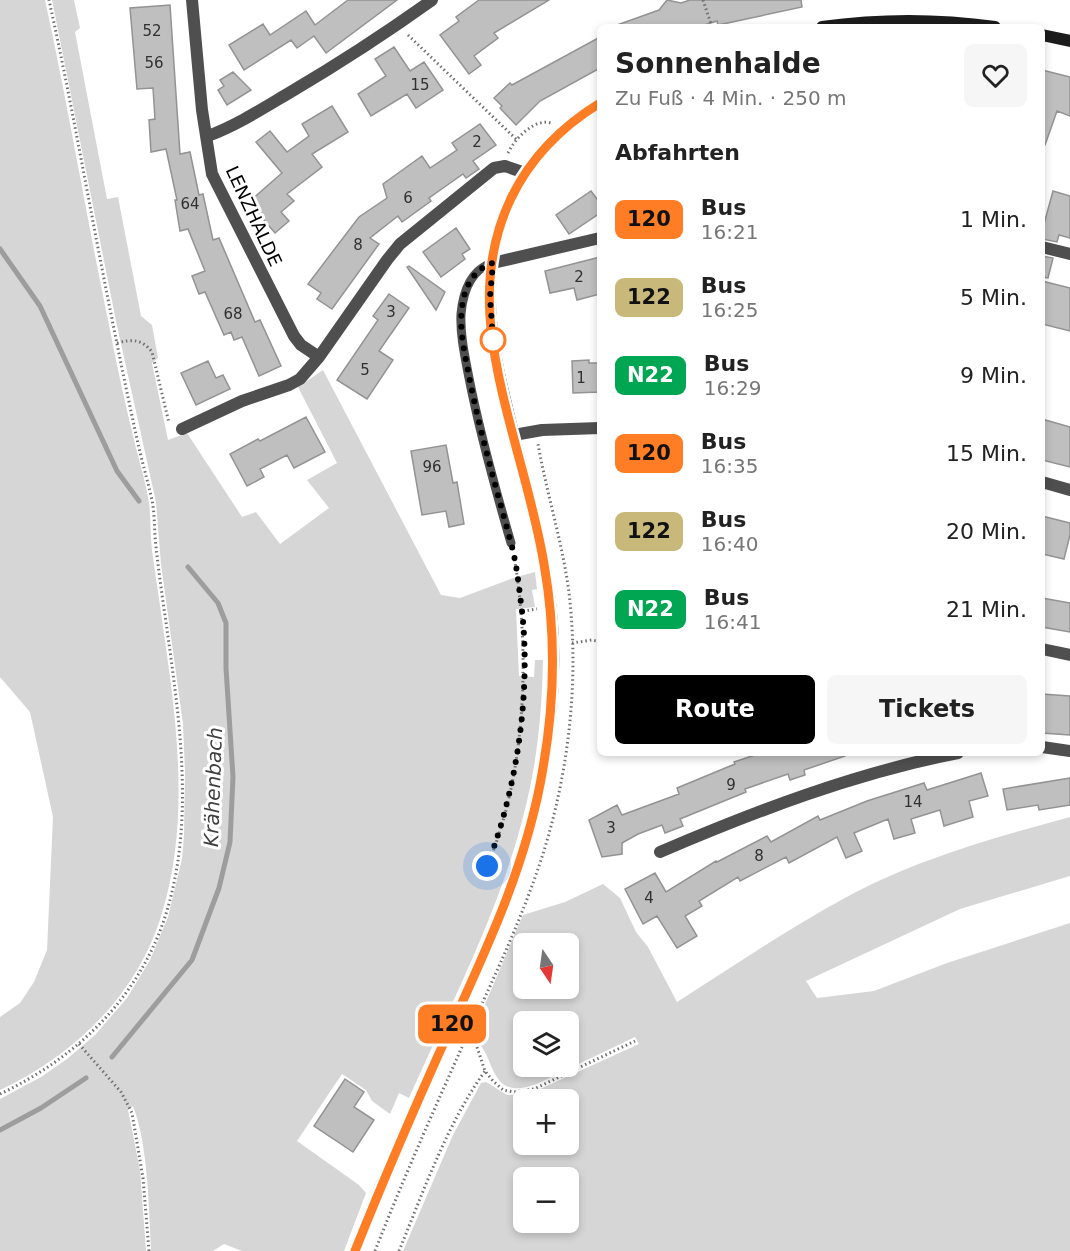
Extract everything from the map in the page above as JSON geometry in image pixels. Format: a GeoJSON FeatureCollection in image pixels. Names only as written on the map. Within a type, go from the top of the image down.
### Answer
{"type":"FeatureCollection","features":[{"type":"Feature","properties":{"kind":"main road"},"geometry":{"type":"LineString","coordinates":[[848,24],[873,21],[920,21],[958,24]]}},
{"type":"Feature","properties":{"kind":"main road"},"geometry":{"type":"LineString","coordinates":[[1045,36],[1070,41]]}},
{"type":"Feature","properties":{"kind":"main road"},"geometry":{"type":"LineString","coordinates":[[355,1251],[380,1188],[512,886],[532,823],[543,772],[553,653],[551,613],[544,566],[503,393],[492,336],[490,297],[496,241],[512,197],[539,152],[561,130],[597,105]]}},
{"type":"Feature","properties":{"kind":"street","name":"LENZHALDE"},"geometry":{"type":"LineString","coordinates":[[192,0],[202,110],[216,185],[294,336],[301,345],[319,357]]}},
{"type":"Feature","properties":{"kind":"street"},"geometry":{"type":"LineString","coordinates":[[208,136],[238,123],[317,77],[386,33],[432,0]]}},
{"type":"Feature","properties":{"kind":"street"},"geometry":{"type":"LineString","coordinates":[[182,429],[242,401],[296,382],[305,375],[319,357],[387,260],[407,238],[494,168],[504,166],[525,174]]}},
{"type":"Feature","properties":{"kind":"street"},"geometry":{"type":"LineString","coordinates":[[493,263],[597,239]]}},
{"type":"Feature","properties":{"kind":"street"},"geometry":{"type":"LineString","coordinates":[[1045,248],[1070,254]]}},
{"type":"Feature","properties":{"kind":"street"},"geometry":{"type":"LineString","coordinates":[[514,435],[542,430],[597,428]]}},
{"type":"Feature","properties":{"kind":"street"},"geometry":{"type":"LineString","coordinates":[[1045,483],[1070,490]]}},
{"type":"Feature","properties":{"kind":"street"},"geometry":{"type":"LineString","coordinates":[[1045,650],[1070,656]]}},
{"type":"Feature","properties":{"kind":"street"},"geometry":{"type":"LineString","coordinates":[[1045,747],[1070,751]]}},
{"type":"Feature","properties":{"kind":"street"},"geometry":{"type":"LineString","coordinates":[[660,852],[806,795],[914,758],[932,756]]}},
{"type":"Feature","properties":{"kind":"lane"},"geometry":{"type":"LineString","coordinates":[[493,263],[480,268],[468,286],[463,302],[461,322],[482,440],[511,543]]}},
{"type":"Feature","properties":{"kind":"path"},"geometry":{"type":"LineString","coordinates":[[0,1095],[40,1073],[79,1044],[117,1006],[135,980],[163,922],[178,858],[182,816],[179,726],[152,503],[117,343],[49,0]]}},
{"type":"Feature","properties":{"kind":"path"},"geometry":{"type":"LineString","coordinates":[[704,0],[711,24]]}},
{"type":"Feature","properties":{"kind":"path"},"geometry":{"type":"LineString","coordinates":[[413,40],[517,140],[538,123],[549,122],[561,130]]}},
{"type":"Feature","properties":{"kind":"path"},"geometry":{"type":"LineString","coordinates":[[117,343],[133,340],[150,348],[154,356],[168,423],[173,429],[182,429]]}},
{"type":"Feature","properties":{"kind":"path"},"geometry":{"type":"LineString","coordinates":[[483,875],[504,815],[517,747],[524,682],[522,611],[511,543]]}},
{"type":"Feature","properties":{"kind":"path"},"geometry":{"type":"LineString","coordinates":[[522,611],[537,609]]}},
{"type":"Feature","properties":{"kind":"path"},"geometry":{"type":"LineString","coordinates":[[572,643],[597,641]]}},
{"type":"Feature","properties":{"kind":"path"},"geometry":{"type":"LineString","coordinates":[[450,1030],[475,1045],[485,1071],[503,1090],[514,1092],[525,1092],[541,1086],[635,1041]]}},
{"type":"Feature","properties":{"kind":"path"},"geometry":{"type":"LineString","coordinates":[[79,1044],[121,1092],[132,1113],[138,1143],[149,1251]]}},
{"type":"Feature","properties":{"kind":"path"},"geometry":{"type":"LineString","coordinates":[[399,1251],[451,1130],[485,1071]]}},
{"type":"Feature","properties":{"kind":"shaded area"},"geometry":{"type":"Polygon","coordinates":[[[0,0],[45,0],[115,358],[148,495],[152,550],[176,730],[178,804],[171,877],[162,913],[137,970],[100,1019],[78,1040],[28,1076],[0,1090],[0,1017],[20,1003],[34,982],[47,950],[53,817],[30,712],[0,677],[0,0]]]}},
{"type":"Feature","properties":{"kind":"shaded area"},"geometry":{"type":"Polygon","coordinates":[[[52,0],[74,0],[80,28],[75,32],[107,199],[118,197],[141,316],[152,325],[158,358],[152,363],[168,440],[187,433],[242,517],[256,512],[280,544],[329,508],[307,480],[337,463],[298,387],[323,370],[441,595],[460,598],[535,572],[537,589],[532,590],[535,607],[516,609],[519,676],[534,677],[535,660],[543,660],[537,749],[517,840],[475,952],[409,1098],[399,1093],[390,1114],[372,1101],[366,1090],[342,1074],[297,1141],[359,1185],[366,1193],[344,1251],[242,1251],[224,1244],[213,1251],[151,1251],[145,1158],[133,1106],[128,1110],[140,1170],[146,1251],[0,1251],[0,1099],[41,1077],[67,1059],[95,1035],[127,998],[150,960],[168,917],[182,859],[184,836],[183,724],[161,564],[156,502],[116,321],[52,0]]]}},
{"type":"Feature","properties":{"kind":"shaded area"},"geometry":{"type":"Polygon","coordinates":[[[1070,817],[1070,876],[960,909],[806,981],[817,998],[874,991],[947,963],[1070,923],[1070,1251],[403,1251],[453,1135],[481,1083],[486,1082],[507,1095],[513,1095],[513,1155],[579,1155],[579,1089],[540,1089],[566,1077],[579,1077],[579,1071],[639,1044],[635,1037],[579,1064],[579,1011],[513,1011],[513,1077],[552,1077],[537,1084],[517,1088],[504,1085],[499,1080],[474,1030],[513,938],[513,999],[579,999],[579,933],[515,933],[523,915],[565,902],[603,884],[620,898],[636,932],[648,947],[677,1002],[759,949],[843,899],[925,861],[1070,817]]]}},
{"type":"Feature","properties":{"kind":"building"},"geometry":{"type":"Polygon","coordinates":[[[348,0],[397,0],[326,53],[314,36],[297,48],[291,40],[244,70],[229,45],[263,24],[270,35],[306,11],[315,25],[348,0]]]}},
{"type":"Feature","properties":{"kind":"building"},"geometry":{"type":"Polygon","coordinates":[[[479,0],[549,0],[494,33],[498,38],[474,56],[481,65],[469,74],[440,35],[459,21],[456,17],[479,0]]]}},
{"type":"Feature","properties":{"kind":"building"},"geometry":{"type":"Polygon","coordinates":[[[667,0],[681,3],[690,0],[801,0],[802,7],[723,24],[718,24],[717,21],[708,24],[620,24],[659,10],[667,0]]]}},
{"type":"Feature","properties":{"kind":"building"},"geometry":{"type":"Polygon","coordinates":[[[170,5],[180,154],[190,152],[199,195],[203,194],[213,240],[219,238],[255,322],[260,320],[281,366],[259,376],[242,337],[234,340],[231,332],[224,335],[205,292],[199,294],[192,276],[205,271],[188,229],[180,231],[175,200],[177,200],[166,149],[151,152],[149,120],[155,119],[153,88],[137,89],[130,8],[170,5]]]}},
{"type":"Feature","properties":{"kind":"building"},"geometry":{"type":"Polygon","coordinates":[[[597,39],[597,70],[540,101],[516,125],[494,98],[510,83],[512,85],[597,39]]]}},
{"type":"Feature","properties":{"kind":"building"},"geometry":{"type":"Polygon","coordinates":[[[394,47],[410,71],[424,62],[443,90],[416,108],[407,94],[371,116],[358,94],[386,76],[375,59],[394,47]]]}},
{"type":"Feature","properties":{"kind":"building"},"geometry":{"type":"Polygon","coordinates":[[[1045,71],[1070,77],[1070,116],[1057,111],[1045,145],[1045,71]]]}},
{"type":"Feature","properties":{"kind":"building"},"geometry":{"type":"Polygon","coordinates":[[[233,72],[251,90],[227,105],[218,90],[224,86],[220,80],[233,72]]]}},
{"type":"Feature","properties":{"kind":"building"},"geometry":{"type":"Polygon","coordinates":[[[332,106],[348,132],[312,154],[322,167],[287,194],[294,201],[281,212],[289,221],[275,233],[249,202],[282,173],[256,142],[270,131],[287,152],[309,136],[302,124],[332,106]]]}},
{"type":"Feature","properties":{"kind":"building"},"geometry":{"type":"Polygon","coordinates":[[[480,124],[496,145],[473,161],[479,169],[466,178],[463,174],[429,198],[431,201],[402,222],[398,216],[370,238],[379,244],[332,309],[317,299],[321,293],[308,284],[359,217],[387,198],[383,184],[422,156],[430,168],[457,150],[452,143],[480,124]]]}},
{"type":"Feature","properties":{"kind":"building"},"geometry":{"type":"Polygon","coordinates":[[[591,191],[597,199],[597,215],[569,234],[556,215],[591,191]]]}},
{"type":"Feature","properties":{"kind":"building"},"geometry":{"type":"Polygon","coordinates":[[[1053,191],[1070,196],[1070,238],[1059,235],[1057,242],[1045,240],[1045,220],[1053,191]]]}},
{"type":"Feature","properties":{"kind":"building"},"geometry":{"type":"Polygon","coordinates":[[[456,228],[470,249],[462,254],[465,259],[441,277],[423,252],[456,228]]]}},
{"type":"Feature","properties":{"kind":"building"},"geometry":{"type":"Polygon","coordinates":[[[1045,257],[1053,258],[1048,278],[1045,278],[1045,257]]]}},
{"type":"Feature","properties":{"kind":"building"},"geometry":{"type":"Polygon","coordinates":[[[597,258],[597,295],[577,300],[574,288],[550,293],[545,271],[597,258]]]}},
{"type":"Feature","properties":{"kind":"building"},"geometry":{"type":"Polygon","coordinates":[[[409,266],[445,292],[436,310],[407,267],[409,266]]]}},
{"type":"Feature","properties":{"kind":"building"},"geometry":{"type":"Polygon","coordinates":[[[1045,282],[1070,288],[1070,331],[1045,325],[1045,282]]]}},
{"type":"Feature","properties":{"kind":"building"},"geometry":{"type":"Polygon","coordinates":[[[389,294],[409,308],[379,351],[393,360],[367,399],[337,380],[378,320],[373,316],[389,294]]]}},
{"type":"Feature","properties":{"kind":"building"},"geometry":{"type":"Polygon","coordinates":[[[589,360],[589,363],[597,363],[597,392],[573,393],[572,361],[589,360]]]}},
{"type":"Feature","properties":{"kind":"building"},"geometry":{"type":"Polygon","coordinates":[[[208,361],[216,378],[223,375],[230,389],[196,405],[181,373],[208,361]]]}},
{"type":"Feature","properties":{"kind":"building"},"geometry":{"type":"Polygon","coordinates":[[[306,417],[325,452],[294,468],[287,455],[260,469],[264,477],[247,486],[230,454],[306,417]]]}},
{"type":"Feature","properties":{"kind":"building"},"geometry":{"type":"Polygon","coordinates":[[[1045,420],[1070,427],[1070,467],[1045,461],[1045,420]]]}},
{"type":"Feature","properties":{"kind":"building"},"geometry":{"type":"Polygon","coordinates":[[[446,445],[453,483],[457,482],[464,524],[449,527],[446,511],[422,515],[411,451],[446,445]]]}},
{"type":"Feature","properties":{"kind":"building"},"geometry":{"type":"Polygon","coordinates":[[[1045,517],[1070,523],[1070,535],[1064,559],[1045,555],[1045,517]]]}},
{"type":"Feature","properties":{"kind":"building"},"geometry":{"type":"Polygon","coordinates":[[[1045,599],[1070,603],[1070,632],[1045,628],[1045,599]]]}},
{"type":"Feature","properties":{"kind":"building"},"geometry":{"type":"Polygon","coordinates":[[[1045,694],[1070,696],[1070,735],[1045,733],[1045,694]]]}},
{"type":"Feature","properties":{"kind":"building"},"geometry":{"type":"Polygon","coordinates":[[[752,756],[845,756],[804,770],[805,775],[790,780],[788,774],[745,789],[746,792],[680,819],[683,826],[665,833],[662,825],[638,834],[622,843],[622,854],[602,857],[589,820],[617,805],[622,815],[679,794],[677,788],[735,764],[734,762],[752,756]]]}},
{"type":"Feature","properties":{"kind":"building"},"geometry":{"type":"Polygon","coordinates":[[[981,773],[988,796],[969,801],[973,817],[944,826],[940,810],[911,819],[915,833],[894,839],[888,819],[854,833],[862,851],[846,858],[837,837],[789,863],[786,857],[740,881],[738,877],[699,901],[702,906],[685,916],[697,936],[677,948],[657,916],[643,924],[625,889],[655,873],[666,892],[716,861],[767,836],[771,842],[818,816],[820,820],[867,801],[924,783],[927,790],[981,773]]]}},
{"type":"Feature","properties":{"kind":"building"},"geometry":{"type":"Polygon","coordinates":[[[1070,778],[1070,805],[1039,810],[1038,805],[1007,810],[1003,789],[1070,778]]]}},
{"type":"Feature","properties":{"kind":"building"},"geometry":{"type":"Polygon","coordinates":[[[345,1079],[364,1092],[354,1107],[374,1120],[353,1152],[314,1126],[345,1079]]]}},
{"type":"Feature","properties":{"kind":"waterway","name":"Krähenbach"},"geometry":{"type":"LineString","coordinates":[[0,249],[40,306],[117,471],[139,501]]}},
{"type":"Feature","properties":{"kind":"waterway","name":"Krähenbach"},"geometry":{"type":"LineString","coordinates":[[112,1057],[192,960],[219,888],[230,842],[233,777],[226,668],[226,623],[218,603],[188,567]]}},
{"type":"Feature","properties":{"kind":"waterway","name":"Krähenbach"},"geometry":{"type":"LineString","coordinates":[[0,1130],[41,1108],[86,1078]]}},
{"type":"Feature","properties":{"kind":"bus line","name":"120"},"geometry":{"type":"LineString","coordinates":[[355,1251],[380,1188],[502,911],[523,854],[536,808],[545,757],[552,688],[551,613],[537,525],[495,356],[490,318],[490,287],[497,234],[504,213],[519,183],[544,147],[581,115],[597,105]]}},
{"type":"Feature","properties":{"kind":"route"},"geometry":{"type":"LineString","coordinates":[[487,866],[509,795],[524,682],[522,611],[514,558],[482,440],[461,322],[464,295],[468,286],[480,268],[493,263],[490,287],[493,340]]}}]}
